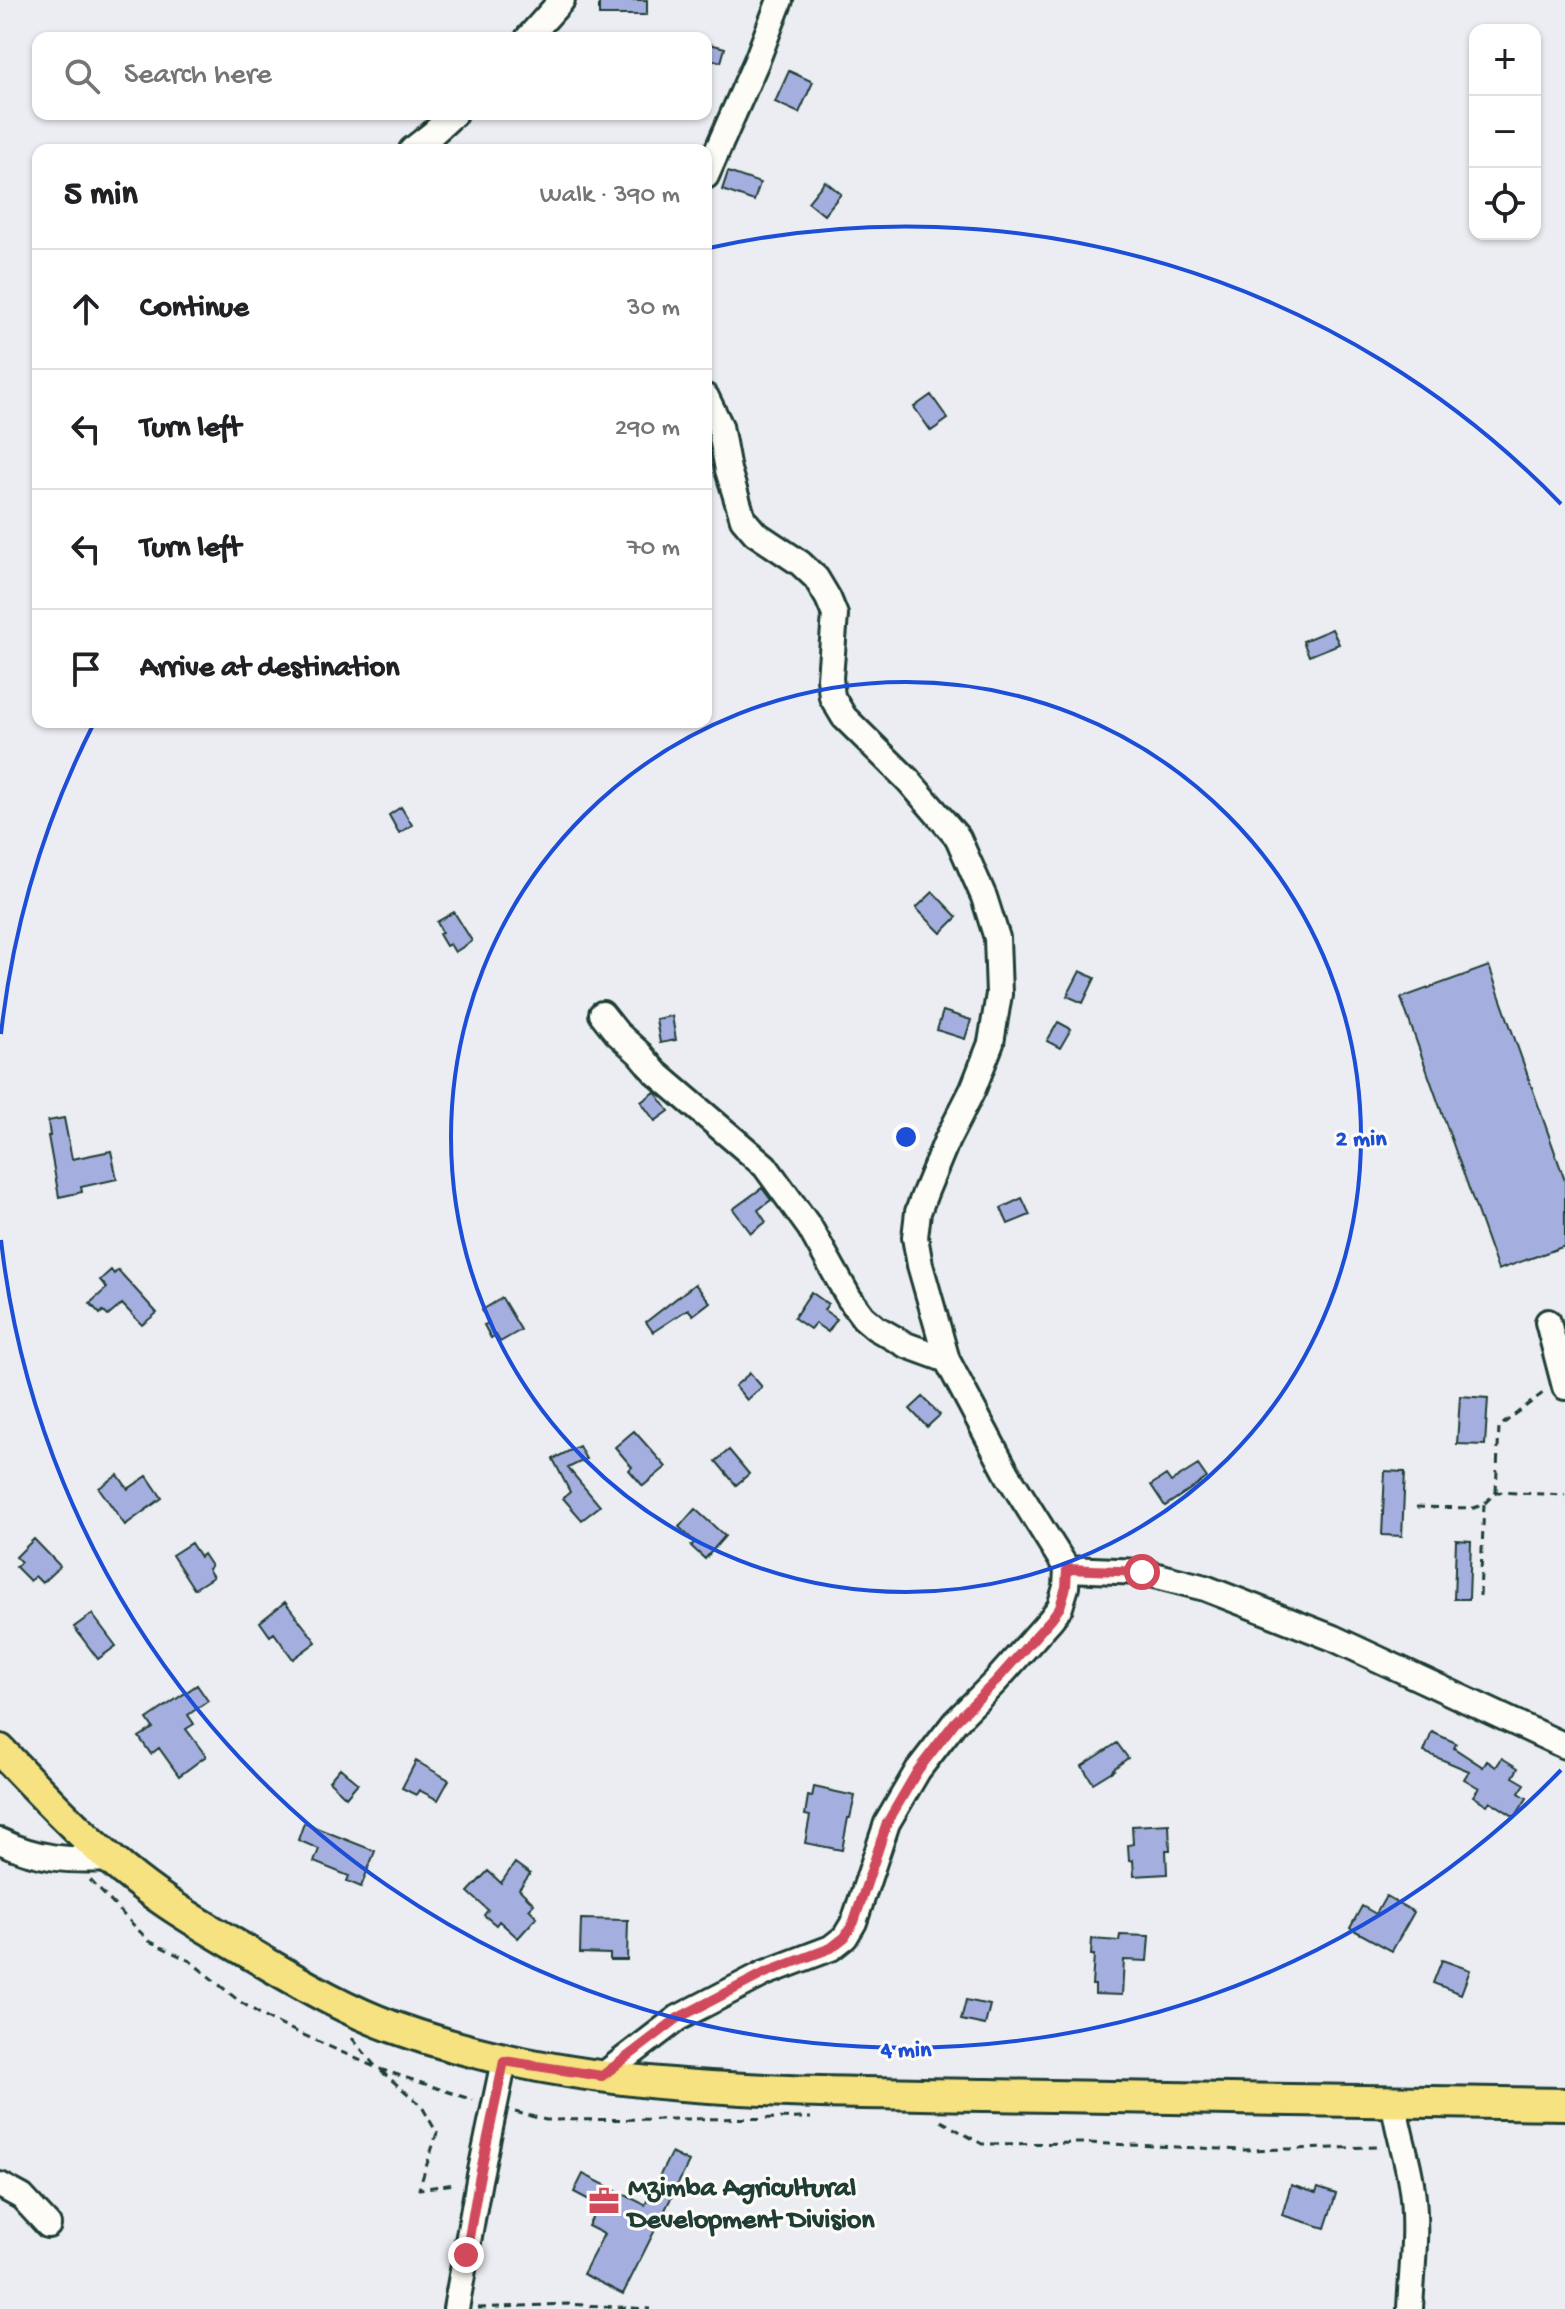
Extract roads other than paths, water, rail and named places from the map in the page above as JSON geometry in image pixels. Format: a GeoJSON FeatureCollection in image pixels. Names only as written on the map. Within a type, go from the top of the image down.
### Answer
{"type":"FeatureCollection","features":[{"type":"Feature","properties":{"kind":"main road"},"geometry":{"type":"LineString","coordinates":[[0,1750],[109,1859],[165,1902],[311,1989],[389,2026],[504,2061],[673,2085],[738,2088],[1565,2104]]}},
{"type":"Feature","properties":{"kind":"street"},"geometry":{"type":"LineString","coordinates":[[533,32],[562,0]]}},
{"type":"Feature","properties":{"kind":"street"},"geometry":{"type":"LineString","coordinates":[[712,162],[780,0]]}},
{"type":"Feature","properties":{"kind":"street"},"geometry":{"type":"LineString","coordinates":[[420,144],[447,120]]}},
{"type":"Feature","properties":{"kind":"street"},"geometry":{"type":"LineString","coordinates":[[602,2076],[678,2018],[765,1973],[831,1948],[845,1937],[854,1922],[887,1823],[918,1770],[955,1722],[1051,1619],[1060,1607],[1066,1587],[1067,1569],[1008,1475],[947,1360],[915,1237],[918,1212],[991,1043],[999,994],[997,938],[984,897],[958,838],[908,780],[844,717],[832,697],[830,678],[835,615],[828,598],[816,578],[800,563],[755,533],[743,519],[728,470],[720,426],[712,409]]}},
{"type":"Feature","properties":{"kind":"street"},"geometry":{"type":"LineString","coordinates":[[602,1014],[655,1072],[765,1166],[810,1228],[863,1317],[906,1345],[947,1360]]}},
{"type":"Feature","properties":{"kind":"street"},"geometry":{"type":"LineString","coordinates":[[1548,1322],[1564,1382]]}},
{"type":"Feature","properties":{"kind":"street"},"geometry":{"type":"LineString","coordinates":[[1067,1569],[1142,1572],[1205,1588],[1333,1638],[1565,1746]]}},
{"type":"Feature","properties":{"kind":"street"},"geometry":{"type":"LineString","coordinates":[[0,1841],[42,1857],[71,1861],[109,1859]]}},
{"type":"Feature","properties":{"kind":"street"},"geometry":{"type":"LineString","coordinates":[[456,2308],[504,2061]]}},
{"type":"Feature","properties":{"kind":"street"},"geometry":{"type":"LineString","coordinates":[[1394,2102],[1396,2124],[1412,2184],[1415,2221],[1410,2309]]}},
{"type":"Feature","properties":{"kind":"street"},"geometry":{"type":"LineString","coordinates":[[0,2185],[22,2197],[48,2225]]}},
{"type":"Feature","properties":{"kind":"place","name":"Mzimba Agricultural Development Division"},"geometry":{"type":"Point","coordinates":[604,2201]}}]}
